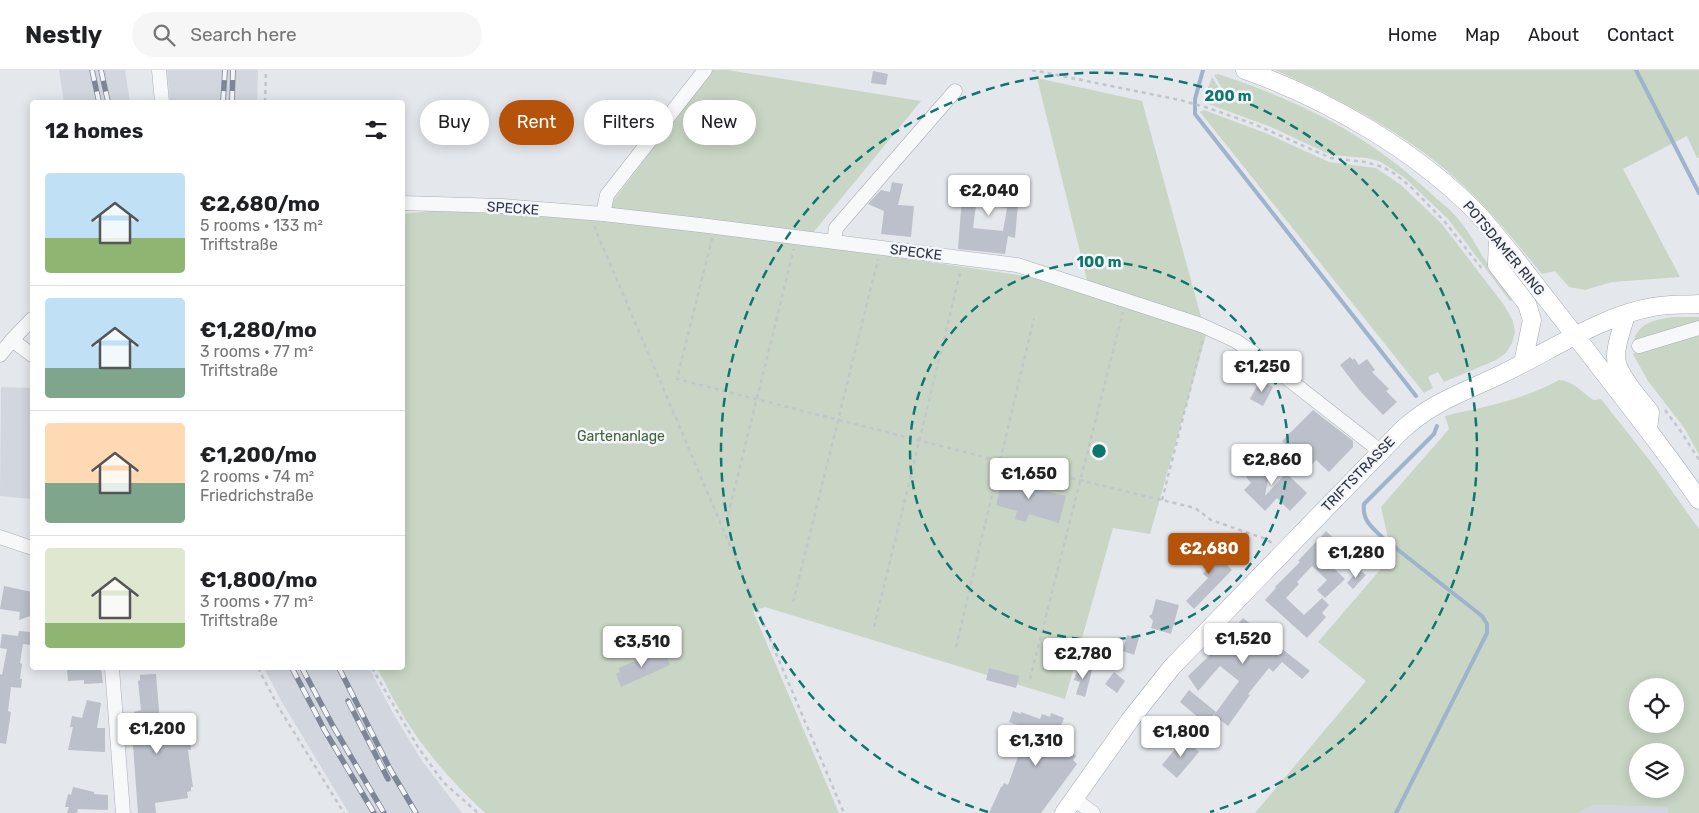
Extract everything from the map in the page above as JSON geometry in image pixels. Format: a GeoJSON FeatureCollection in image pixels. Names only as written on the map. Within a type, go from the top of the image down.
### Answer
{"type":"FeatureCollection","features":[{"type":"Feature","properties":{"kind":"main road","name":"POTSDAMER RING"},"geometry":{"type":"LineString","coordinates":[[1245,70],[1308,95],[1378,135],[1444,183],[1478,215],[1576,336],[1699,500]]}},
{"type":"Feature","properties":{"kind":"main road"},"geometry":{"type":"LineString","coordinates":[[1498,238],[1497,265],[1531,312],[1531,331],[1523,363]]}},
{"type":"Feature","properties":{"kind":"main road","name":"TRIFTSTRASSE"},"geometry":{"type":"LineString","coordinates":[[1069,806],[1130,720],[1172,667],[1409,423],[1433,406],[1610,320],[1652,307],[1699,304]]}},
{"type":"Feature","properties":{"kind":"main road"},"geometry":{"type":"LineString","coordinates":[[1626,314],[1617,348],[1616,362],[1623,377],[1650,412],[1648,430]]}},
{"type":"Feature","properties":{"kind":"street"},"geometry":{"type":"LineString","coordinates":[[159,70],[162,100]]}},
{"type":"Feature","properties":{"kind":"street"},"geometry":{"type":"LineString","coordinates":[[603,214],[607,195],[705,70]]}},
{"type":"Feature","properties":{"kind":"street"},"geometry":{"type":"LineString","coordinates":[[834,242],[836,228],[955,91]]}},
{"type":"Feature","properties":{"kind":"street","name":"SPECKE"},"geometry":{"type":"LineString","coordinates":[[405,203],[502,206],[603,214],[1017,265],[1201,325],[1236,341],[1269,364],[1380,452]]}},
{"type":"Feature","properties":{"kind":"street"},"geometry":{"type":"LineString","coordinates":[[30,321],[4,347],[30,354]]}},
{"type":"Feature","properties":{"kind":"street"},"geometry":{"type":"LineString","coordinates":[[1639,346],[1699,328]]}},
{"type":"Feature","properties":{"kind":"street"},"geometry":{"type":"LineString","coordinates":[[0,537],[30,547]]}},
{"type":"Feature","properties":{"kind":"street"},"geometry":{"type":"LineString","coordinates":[[112,670],[123,813]]}},
{"type":"Feature","properties":{"kind":"street"},"geometry":{"type":"LineString","coordinates":[[1069,806],[1093,813]]}},
{"type":"Feature","properties":{"kind":"path"},"geometry":{"type":"LineString","coordinates":[[265,100],[266,70]]}},
{"type":"Feature","properties":{"kind":"path"},"geometry":{"type":"LineString","coordinates":[[1032,70],[1180,100],[1271,131],[1331,158],[1365,162],[1383,167],[1412,188],[1445,222],[1483,271]]}},
{"type":"Feature","properties":{"kind":"path"},"geometry":{"type":"LineString","coordinates":[[588,213],[844,813]]}},
{"type":"Feature","properties":{"kind":"path"},"geometry":{"type":"LineString","coordinates":[[712,236],[677,379],[1000,461],[1195,508],[1210,520],[1266,539],[1283,552]]}},
{"type":"Feature","properties":{"kind":"path"},"geometry":{"type":"LineString","coordinates":[[728,515],[794,248]]}},
{"type":"Feature","properties":{"kind":"path"},"geometry":{"type":"LineString","coordinates":[[793,602],[878,259]]}},
{"type":"Feature","properties":{"kind":"path"},"geometry":{"type":"LineString","coordinates":[[874,628],[960,273]]}},
{"type":"Feature","properties":{"kind":"path"},"geometry":{"type":"LineString","coordinates":[[1030,679],[1124,310]]}},
{"type":"Feature","properties":{"kind":"path"},"geometry":{"type":"LineString","coordinates":[[956,647],[1034,318]]}},
{"type":"Feature","properties":{"kind":"path"},"geometry":{"type":"LineString","coordinates":[[1162,500],[1203,339]]}},
{"type":"Feature","properties":{"kind":"path"},"geometry":{"type":"LineString","coordinates":[[1660,404],[1699,460]]}},
{"type":"Feature","properties":{"kind":"path"},"geometry":{"type":"LineString","coordinates":[[259,670],[279,708],[344,813]]}},
{"type":"Feature","properties":{"kind":"path"},"geometry":{"type":"LineString","coordinates":[[373,670],[418,747],[443,782],[478,813]]}},
{"type":"Feature","properties":{"kind":"shaded area"},"geometry":{"type":"Polygon","coordinates":[[[59,70],[125,70],[130,100],[64,100],[59,70]]]}},
{"type":"Feature","properties":{"kind":"shaded area"},"geometry":{"type":"Polygon","coordinates":[[[167,70],[258,70],[257,100],[170,100],[167,70]]]}},
{"type":"Feature","properties":{"kind":"shaded area"},"geometry":{"type":"Polygon","coordinates":[[[1,387],[30,388],[30,499],[0,496],[1,387]]]}},
{"type":"Feature","properties":{"kind":"shaded area"},"geometry":{"type":"Polygon","coordinates":[[[265,670],[370,670],[394,715],[422,761],[462,813],[349,813],[283,704],[265,670]]]}},
{"type":"Feature","properties":{"kind":"shaded area"},"geometry":{"type":"Polygon","coordinates":[[[1593,805],[1667,807],[1668,813],[1578,813],[1593,805]]]}},
{"type":"Feature","properties":{"kind":"green space","name":"Gartenanlage"},"geometry":{"type":"Polygon","coordinates":[[[713,70],[727,70],[921,101],[812,234],[820,246],[1012,274],[1089,288],[1037,78],[1142,101],[1206,335],[1150,534],[1113,528],[1065,699],[765,607],[753,611],[839,813],[485,813],[450,778],[419,740],[378,670],[405,670],[405,214],[437,210],[600,218],[656,145],[673,145],[673,122],[683,109],[683,145],[756,145],[756,100],[690,100],[713,70]]]}},
{"type":"Feature","properties":{"kind":"green space"},"geometry":{"type":"Polygon","coordinates":[[[1275,70],[1699,70],[1699,158],[1697,158],[1687,136],[1623,169],[1680,277],[1612,282],[1585,290],[1569,287],[1555,271],[1542,274],[1486,208],[1433,160],[1382,125],[1356,110],[1275,70]]]}},
{"type":"Feature","properties":{"kind":"green space"},"geometry":{"type":"Polygon","coordinates":[[[1218,74],[1276,95],[1329,120],[1355,135],[1403,169],[1446,206],[1458,219],[1485,260],[1516,299],[1510,301],[1448,219],[1406,179],[1392,169],[1379,161],[1367,158],[1331,155],[1271,127],[1203,102],[1212,77],[1226,99],[1228,98],[1214,75],[1218,74]]]}},
{"type":"Feature","properties":{"kind":"green space"},"geometry":{"type":"Polygon","coordinates":[[[1204,110],[1268,134],[1329,162],[1376,168],[1401,185],[1442,224],[1504,305],[1513,321],[1515,332],[1512,343],[1506,353],[1496,360],[1444,382],[1438,372],[1428,377],[1433,388],[1424,393],[1200,112],[1204,110]]]}},
{"type":"Feature","properties":{"kind":"green space"},"geometry":{"type":"Polygon","coordinates":[[[1673,317],[1699,317],[1699,322],[1634,340],[1640,329],[1649,323],[1673,317]]]}},
{"type":"Feature","properties":{"kind":"green space"},"geometry":{"type":"Polygon","coordinates":[[[1699,331],[1699,455],[1685,429],[1648,381],[1633,354],[1639,349],[1699,331]]]}},
{"type":"Feature","properties":{"kind":"green space"},"geometry":{"type":"Polygon","coordinates":[[[1559,380],[1574,385],[1594,400],[1601,399],[1654,466],[1699,529],[1699,813],[1668,813],[1667,807],[1593,805],[1578,813],[1255,813],[1366,681],[1318,642],[1392,556],[1381,507],[1449,429],[1445,416],[1531,393],[1559,380]]]}},
{"type":"Feature","properties":{"kind":"building"},"geometry":{"type":"Polygon","coordinates":[[[873,71],[888,74],[886,85],[871,83],[873,71]]]}},
{"type":"Feature","properties":{"kind":"building"},"geometry":{"type":"Polygon","coordinates":[[[993,178],[1020,181],[1015,238],[1008,236],[1005,254],[958,249],[962,197],[965,188],[992,188],[993,178]],[[976,205],[973,228],[1003,231],[1007,208],[976,205]]]}},
{"type":"Feature","properties":{"kind":"building"},"geometry":{"type":"Polygon","coordinates":[[[892,182],[903,184],[898,205],[914,206],[911,237],[881,234],[884,211],[868,204],[881,190],[890,192],[892,182]]]}},
{"type":"Feature","properties":{"kind":"building"},"geometry":{"type":"Polygon","coordinates":[[[1350,357],[1353,360],[1354,358],[1359,365],[1367,359],[1375,370],[1372,372],[1389,389],[1386,391],[1397,402],[1383,415],[1360,391],[1340,365],[1350,357]]]}},
{"type":"Feature","properties":{"kind":"building"},"geometry":{"type":"Polygon","coordinates":[[[1260,380],[1273,387],[1263,406],[1250,399],[1260,380]]]}},
{"type":"Feature","properties":{"kind":"building"},"geometry":{"type":"Polygon","coordinates":[[[1313,410],[1353,441],[1353,447],[1329,472],[1316,460],[1310,467],[1282,441],[1313,410]]]}},
{"type":"Feature","properties":{"kind":"building"},"geometry":{"type":"Polygon","coordinates":[[[1259,450],[1273,452],[1265,496],[1286,473],[1307,493],[1290,511],[1277,498],[1265,511],[1244,490],[1251,483],[1246,477],[1256,468],[1259,450]]]}},
{"type":"Feature","properties":{"kind":"building"},"geometry":{"type":"Polygon","coordinates":[[[1004,473],[1022,477],[1020,485],[1066,496],[1059,523],[1029,514],[1026,522],[1015,519],[1017,511],[996,505],[1004,473]]]}},
{"type":"Feature","properties":{"kind":"building"},"geometry":{"type":"Polygon","coordinates":[[[1326,531],[1340,544],[1325,560],[1345,579],[1325,598],[1317,590],[1327,580],[1312,566],[1297,582],[1299,584],[1286,598],[1304,615],[1322,598],[1329,605],[1322,613],[1326,617],[1307,638],[1265,600],[1326,531]]]}},
{"type":"Feature","properties":{"kind":"building"},"geometry":{"type":"Polygon","coordinates":[[[1188,546],[1216,553],[1232,570],[1194,609],[1186,601],[1208,578],[1203,574],[1208,568],[1188,546]]]}},
{"type":"Feature","properties":{"kind":"building"},"geometry":{"type":"Polygon","coordinates":[[[1359,569],[1366,575],[1353,589],[1347,583],[1359,569]]]}},
{"type":"Feature","properties":{"kind":"building"},"geometry":{"type":"Polygon","coordinates":[[[4,586],[30,592],[30,616],[19,620],[20,612],[0,609],[4,586]]]}},
{"type":"Feature","properties":{"kind":"building"},"geometry":{"type":"Polygon","coordinates":[[[1156,599],[1179,605],[1171,634],[1151,628],[1153,621],[1149,616],[1152,614],[1156,599]]]}},
{"type":"Feature","properties":{"kind":"building"},"geometry":{"type":"Polygon","coordinates":[[[1243,618],[1310,671],[1302,679],[1282,662],[1273,672],[1269,668],[1248,694],[1250,695],[1228,726],[1214,715],[1239,681],[1220,666],[1198,691],[1188,676],[1243,618]]]}},
{"type":"Feature","properties":{"kind":"building"},"geometry":{"type":"Polygon","coordinates":[[[19,631],[30,632],[30,645],[23,644],[20,663],[22,664],[21,688],[11,687],[8,711],[11,712],[6,744],[0,743],[0,674],[2,675],[7,649],[0,648],[2,634],[18,636],[19,631]]]}},
{"type":"Feature","properties":{"kind":"building"},"geometry":{"type":"Polygon","coordinates":[[[1127,635],[1139,638],[1134,655],[1123,651],[1127,635]]]}},
{"type":"Feature","properties":{"kind":"building"},"geometry":{"type":"Polygon","coordinates":[[[663,649],[670,665],[621,687],[616,674],[620,672],[619,668],[663,649]]]}},
{"type":"Feature","properties":{"kind":"building"},"geometry":{"type":"Polygon","coordinates":[[[1085,664],[1093,667],[1085,697],[1076,694],[1080,682],[1074,680],[1078,668],[1084,670],[1085,664]]]}},
{"type":"Feature","properties":{"kind":"building"},"geometry":{"type":"Polygon","coordinates":[[[989,668],[1019,676],[1016,688],[986,680],[989,668]]]}},
{"type":"Feature","properties":{"kind":"building"},"geometry":{"type":"Polygon","coordinates":[[[67,670],[101,670],[103,683],[84,684],[84,680],[68,681],[67,670]]]}},
{"type":"Feature","properties":{"kind":"building"},"geometry":{"type":"Polygon","coordinates":[[[1114,672],[1125,681],[1117,693],[1105,684],[1114,672]]]}},
{"type":"Feature","properties":{"kind":"building"},"geometry":{"type":"Polygon","coordinates":[[[156,674],[160,722],[150,723],[151,744],[190,737],[191,750],[188,750],[193,787],[191,787],[191,791],[187,792],[188,798],[155,803],[156,813],[138,813],[131,718],[135,717],[134,712],[141,710],[138,681],[140,680],[140,675],[156,674]]]}},
{"type":"Feature","properties":{"kind":"building"},"geometry":{"type":"Polygon","coordinates":[[[1189,690],[1216,712],[1206,724],[1180,702],[1189,690]]]}},
{"type":"Feature","properties":{"kind":"building"},"geometry":{"type":"Polygon","coordinates":[[[87,700],[101,703],[97,728],[105,728],[105,752],[68,750],[73,727],[70,727],[72,716],[82,718],[87,700]]]}},
{"type":"Feature","properties":{"kind":"building"},"geometry":{"type":"Polygon","coordinates":[[[1013,711],[1040,719],[1042,714],[1050,717],[1051,713],[1064,718],[1060,729],[1065,731],[1060,745],[1076,756],[1073,760],[1077,764],[1041,813],[989,813],[1001,787],[1004,783],[1008,785],[1021,748],[1025,749],[1031,730],[1009,722],[1013,711]]]}},
{"type":"Feature","properties":{"kind":"building"},"geometry":{"type":"Polygon","coordinates":[[[1184,738],[1199,752],[1177,778],[1162,765],[1184,738]]]}},
{"type":"Feature","properties":{"kind":"building"},"geometry":{"type":"Polygon","coordinates":[[[73,787],[94,792],[94,794],[108,795],[108,810],[78,809],[77,813],[67,813],[69,807],[65,807],[68,794],[71,795],[73,787]]]}},
{"type":"Feature","properties":{"kind":"waterway"},"geometry":{"type":"LineString","coordinates":[[1203,70],[1195,99],[1195,114],[1416,396]]}},
{"type":"Feature","properties":{"kind":"waterway"},"geometry":{"type":"LineString","coordinates":[[1636,70],[1699,193]]}},
{"type":"Feature","properties":{"kind":"waterway"},"geometry":{"type":"LineString","coordinates":[[1396,813],[1487,633],[1487,624],[1482,616],[1383,538],[1372,527],[1365,515],[1364,504],[1434,434],[1437,426]]}},
{"type":"Feature","properties":{"kind":"railway"},"geometry":{"type":"LineString","coordinates":[[92,70],[99,100]]}},
{"type":"Feature","properties":{"kind":"railway"},"geometry":{"type":"LineString","coordinates":[[101,70],[108,100]]}},
{"type":"Feature","properties":{"kind":"railway"},"geometry":{"type":"LineString","coordinates":[[223,100],[225,70]]}},
{"type":"Feature","properties":{"kind":"railway"},"geometry":{"type":"LineString","coordinates":[[232,100],[233,70]]}},
{"type":"Feature","properties":{"kind":"railway"},"geometry":{"type":"LineString","coordinates":[[293,670],[325,731],[374,813]]}},
{"type":"Feature","properties":{"kind":"railway"},"geometry":{"type":"LineString","coordinates":[[303,670],[333,726],[384,813]]}},
{"type":"Feature","properties":{"kind":"railway"},"geometry":{"type":"LineString","coordinates":[[340,670],[390,769],[416,813]]}},
{"type":"Feature","properties":{"kind":"railway"},"geometry":{"type":"LineString","coordinates":[[348,701],[388,779]]}}]}
